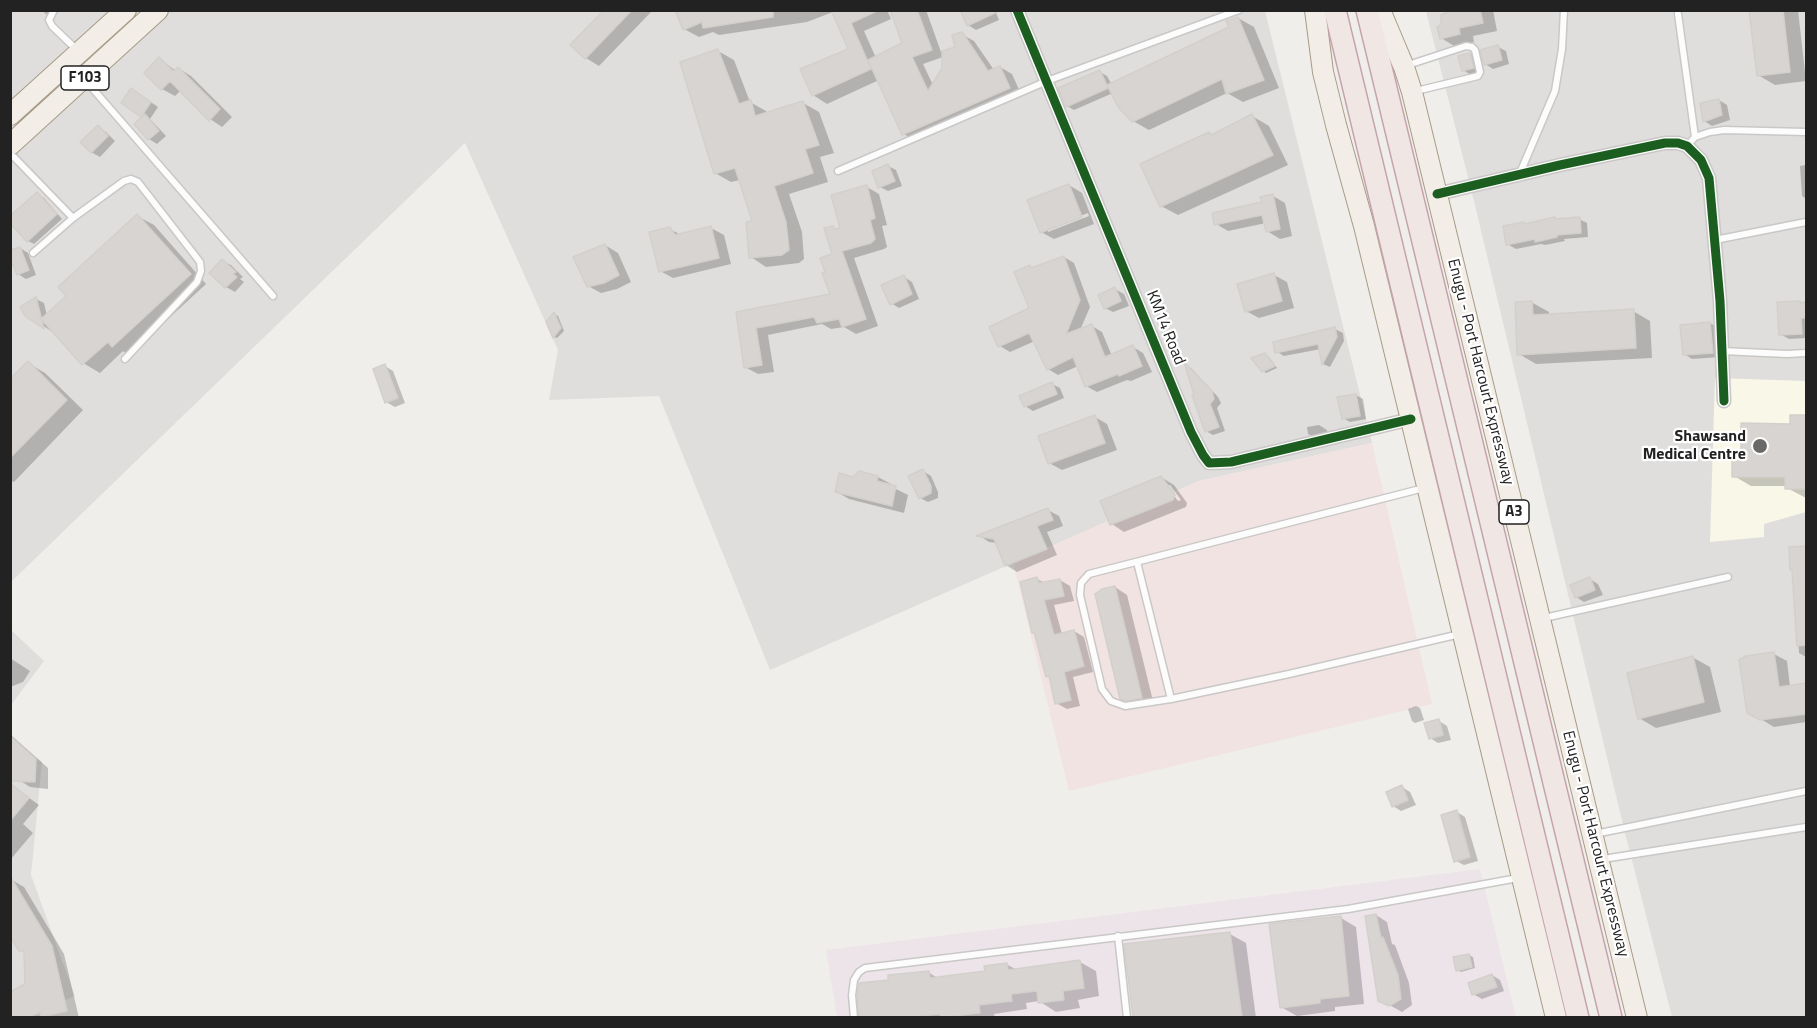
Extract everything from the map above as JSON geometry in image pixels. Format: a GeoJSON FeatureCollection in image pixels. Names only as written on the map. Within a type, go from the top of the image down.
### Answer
{"type":"FeatureCollection","features":[{"type":"Feature","properties":{"kind":"highway"},"geometry":{"type":"LineString","coordinates":[[1335,10],[1578,1017]]}},
{"type":"Feature","properties":{"kind":"highway","name":"Enugu - Port Harcourt Expressway"},"geometry":{"type":"LineString","coordinates":[[1367,10],[1611,1017]]}},
{"type":"Feature","properties":{"kind":"main road","name":"F103"},"geometry":{"type":"LineString","coordinates":[[10,145],[158,10]]}},
{"type":"Feature","properties":{"kind":"main road"},"geometry":{"type":"LineString","coordinates":[[1315,10],[1323,72],[1364,226],[1556,1017]]}},
{"type":"Feature","properties":{"kind":"main road","name":"Enugu - Port Harcourt Expressway"},"geometry":{"type":"LineString","coordinates":[[1380,10],[1412,92],[1637,1017]]}},
{"type":"Feature","properties":{"kind":"main road","name":"F103"},"geometry":{"type":"LineString","coordinates":[[10,115],[124,11]]}},
{"type":"Feature","properties":{"kind":"street","name":"KM14 Road"},"geometry":{"type":"LineString","coordinates":[[1017,10],[1191,432],[1209,463],[1231,462],[1411,419]]}},
{"type":"Feature","properties":{"kind":"street"},"geometry":{"type":"LineString","coordinates":[[1437,194],[1665,143],[1691,141],[1709,178],[1715,240],[1724,401]]}},
{"type":"Feature","properties":{"kind":"lane"},"geometry":{"type":"LineString","coordinates":[[54,10],[49,20],[52,26],[79,52]]}},
{"type":"Feature","properties":{"kind":"lane"},"geometry":{"type":"LineString","coordinates":[[838,171],[1047,81],[1239,10]]}},
{"type":"Feature","properties":{"kind":"lane"},"geometry":{"type":"LineString","coordinates":[[1519,175],[1555,91],[1562,49],[1564,10]]}},
{"type":"Feature","properties":{"kind":"lane"},"geometry":{"type":"LineString","coordinates":[[1678,14],[1691,141],[1710,132],[1724,130],[1806,132]]}},
{"type":"Feature","properties":{"kind":"lane"},"geometry":{"type":"LineString","coordinates":[[1404,67],[1466,46],[1472,46],[1475,50],[1480,72],[1478,76],[1412,92]]}},
{"type":"Feature","properties":{"kind":"lane"},"geometry":{"type":"LineString","coordinates":[[84,79],[273,296]]}},
{"type":"Feature","properties":{"kind":"lane"},"geometry":{"type":"LineString","coordinates":[[10,153],[73,218]]}},
{"type":"Feature","properties":{"kind":"lane"},"geometry":{"type":"LineString","coordinates":[[33,253],[73,218],[124,181],[131,179],[138,182],[200,262],[201,271],[197,282],[125,359]]}},
{"type":"Feature","properties":{"kind":"lane"},"geometry":{"type":"LineString","coordinates":[[1715,240],[1806,222]]}},
{"type":"Feature","properties":{"kind":"lane"},"geometry":{"type":"LineString","coordinates":[[1722,351],[1806,353]]}},
{"type":"Feature","properties":{"kind":"lane"},"geometry":{"type":"LineString","coordinates":[[1427,487],[1089,574],[1081,583],[1080,595],[1102,690],[1111,701],[1125,706],[1171,699],[1463,633]]}},
{"type":"Feature","properties":{"kind":"lane"},"geometry":{"type":"LineString","coordinates":[[1137,562],[1171,699]]}},
{"type":"Feature","properties":{"kind":"lane"},"geometry":{"type":"LineString","coordinates":[[1540,619],[1728,577]]}},
{"type":"Feature","properties":{"kind":"lane"},"geometry":{"type":"LineString","coordinates":[[1593,835],[1806,791]]}},
{"type":"Feature","properties":{"kind":"lane"},"geometry":{"type":"LineString","coordinates":[[1599,860],[1806,827]]}},
{"type":"Feature","properties":{"kind":"lane"},"geometry":{"type":"LineString","coordinates":[[854,1017],[852,995],[854,980],[865,968],[1348,909],[1522,877]]}},
{"type":"Feature","properties":{"kind":"lane"},"geometry":{"type":"LineString","coordinates":[[1118,936],[1127,1017]]}},
{"type":"Feature","properties":{"kind":"shaded area"},"geometry":{"type":"Polygon","coordinates":[[[11,11],[1265,11],[1372,443],[1199,481],[770,670],[659,396],[549,400],[558,350],[465,143],[11,582],[11,11]]]}},
{"type":"Feature","properties":{"kind":"shaded area"},"geometry":{"type":"Polygon","coordinates":[[[1426,11],[1806,11],[1806,1017],[1672,1017],[1625,833],[1473,197],[1426,11]]]}},
{"type":"Feature","properties":{"kind":"shaded area","name":"Shawsand Medical Centre"},"geometry":{"type":"Polygon","coordinates":[[[1715,378],[1806,381],[1806,512],[1764,524],[1764,537],[1710,542],[1715,378]]]}},
{"type":"Feature","properties":{"kind":"shaded area"},"geometry":{"type":"Polygon","coordinates":[[[1372,443],[1432,704],[1069,791],[1013,563],[1199,481],[1372,443]]]}},
{"type":"Feature","properties":{"kind":"shaded area"},"geometry":{"type":"Polygon","coordinates":[[[10,629],[44,661],[11,705],[10,705],[10,629]]]}},
{"type":"Feature","properties":{"kind":"shaded area"},"geometry":{"type":"Polygon","coordinates":[[[10,736],[42,762],[31,875],[75,996],[26,1017],[11,1017],[10,736]]]}},
{"type":"Feature","properties":{"kind":"shaded area"},"geometry":{"type":"Polygon","coordinates":[[[1480,869],[1516,1017],[837,1017],[826,950],[1480,869]]]}},
{"type":"Feature","properties":{"kind":"building"},"geometry":{"type":"Polygon","coordinates":[[[604,10],[632,10],[585,59],[570,45],[604,10]]]}},
{"type":"Feature","properties":{"kind":"building"},"geometry":{"type":"Polygon","coordinates":[[[675,10],[773,10],[773,17],[703,28],[702,22],[683,30],[675,10]]]}},
{"type":"Feature","properties":{"kind":"building"},"geometry":{"type":"Polygon","coordinates":[[[831,10],[879,10],[851,23],[871,69],[812,96],[800,69],[848,49],[831,10]]]}},
{"type":"Feature","properties":{"kind":"building"},"geometry":{"type":"Polygon","coordinates":[[[890,10],[917,10],[932,50],[912,57],[928,91],[942,68],[942,51],[955,47],[952,35],[962,32],[988,71],[1000,66],[1010,88],[902,135],[868,60],[902,43],[890,10]]]}},
{"type":"Feature","properties":{"kind":"building"},"geometry":{"type":"Polygon","coordinates":[[[960,10],[1001,10],[967,26],[960,10]]]}},
{"type":"Feature","properties":{"kind":"building"},"geometry":{"type":"Polygon","coordinates":[[[1452,10],[1480,10],[1483,23],[1459,28],[1460,34],[1440,39],[1437,27],[1441,24],[1441,15],[1452,10]]]}},
{"type":"Feature","properties":{"kind":"building"},"geometry":{"type":"Polygon","coordinates":[[[1749,10],[1783,10],[1790,72],[1757,76],[1749,10]]]}},
{"type":"Feature","properties":{"kind":"building"},"geometry":{"type":"Polygon","coordinates":[[[1238,17],[1264,80],[1226,94],[1222,79],[1132,122],[1118,107],[1107,85],[1229,27],[1226,21],[1238,17]]]}},
{"type":"Feature","properties":{"kind":"building"},"geometry":{"type":"Polygon","coordinates":[[[1498,45],[1502,60],[1484,65],[1480,50],[1498,45]]]}},
{"type":"Feature","properties":{"kind":"building"},"geometry":{"type":"Polygon","coordinates":[[[718,49],[739,104],[751,100],[755,116],[803,101],[819,145],[805,149],[813,173],[774,186],[786,222],[789,250],[782,255],[749,258],[746,222],[752,221],[735,168],[714,174],[680,62],[718,49]]]}},
{"type":"Feature","properties":{"kind":"building"},"geometry":{"type":"Polygon","coordinates":[[[1470,53],[1474,68],[1462,71],[1458,56],[1470,53]]]}},
{"type":"Feature","properties":{"kind":"building"},"geometry":{"type":"Polygon","coordinates":[[[159,57],[173,71],[178,67],[220,109],[209,121],[170,81],[161,90],[144,73],[159,57]]]}},
{"type":"Feature","properties":{"kind":"building"},"geometry":{"type":"Polygon","coordinates":[[[1100,70],[1108,88],[1066,107],[1058,88],[1100,70]]]}},
{"type":"Feature","properties":{"kind":"building"},"geometry":{"type":"Polygon","coordinates":[[[131,88],[151,102],[141,117],[121,103],[131,88]]]}},
{"type":"Feature","properties":{"kind":"building"},"geometry":{"type":"Polygon","coordinates":[[[1719,99],[1722,115],[1703,122],[1700,103],[1719,99]]]}},
{"type":"Feature","properties":{"kind":"building"},"geometry":{"type":"Polygon","coordinates":[[[145,114],[159,131],[148,140],[134,124],[145,114]]]}},
{"type":"Feature","properties":{"kind":"building"},"geometry":{"type":"Polygon","coordinates":[[[1252,114],[1273,155],[1160,207],[1140,164],[1209,132],[1211,135],[1252,114]]]}},
{"type":"Feature","properties":{"kind":"building"},"geometry":{"type":"Polygon","coordinates":[[[98,125],[108,136],[91,153],[80,142],[98,125]]]}},
{"type":"Feature","properties":{"kind":"building"},"geometry":{"type":"Polygon","coordinates":[[[888,164],[895,181],[878,188],[872,171],[888,164]]]}},
{"type":"Feature","properties":{"kind":"building"},"geometry":{"type":"Polygon","coordinates":[[[1069,184],[1082,217],[1040,233],[1027,200],[1069,184]]]}},
{"type":"Feature","properties":{"kind":"building"},"geometry":{"type":"Polygon","coordinates":[[[867,185],[875,218],[870,220],[875,239],[871,243],[842,251],[866,319],[842,327],[839,319],[817,323],[814,317],[756,328],[762,365],[744,368],[736,312],[830,294],[822,273],[825,272],[820,258],[832,254],[824,228],[833,226],[835,229],[840,228],[831,195],[867,185]]]}},
{"type":"Feature","properties":{"kind":"building"},"geometry":{"type":"Polygon","coordinates":[[[37,192],[57,214],[27,242],[10,223],[10,216],[37,192]]]}},
{"type":"Feature","properties":{"kind":"building"},"geometry":{"type":"Polygon","coordinates":[[[1273,194],[1280,229],[1266,232],[1262,215],[1214,225],[1212,213],[1262,202],[1260,197],[1273,194]]]}},
{"type":"Feature","properties":{"kind":"building"},"geometry":{"type":"Polygon","coordinates":[[[137,214],[191,274],[112,347],[108,342],[82,365],[41,319],[66,296],[58,287],[137,214]]]}},
{"type":"Feature","properties":{"kind":"building"},"geometry":{"type":"Polygon","coordinates":[[[1555,217],[1555,219],[1580,217],[1581,233],[1557,235],[1557,237],[1535,242],[1535,239],[1506,245],[1503,226],[1555,217]]]}},
{"type":"Feature","properties":{"kind":"building"},"geometry":{"type":"Polygon","coordinates":[[[711,226],[719,258],[659,272],[649,232],[670,227],[675,235],[711,226]]]}},
{"type":"Feature","properties":{"kind":"building"},"geometry":{"type":"Polygon","coordinates":[[[605,244],[619,275],[604,283],[587,287],[573,257],[605,244]]]}},
{"type":"Feature","properties":{"kind":"building"},"geometry":{"type":"Polygon","coordinates":[[[20,247],[29,270],[17,275],[10,258],[10,250],[20,247]]]}},
{"type":"Feature","properties":{"kind":"building"},"geometry":{"type":"Polygon","coordinates":[[[1064,256],[1080,300],[1066,334],[1092,324],[1105,357],[1133,345],[1142,366],[1085,387],[1073,357],[1047,370],[1029,333],[998,347],[989,327],[1029,308],[1014,272],[1064,256]]]}},
{"type":"Feature","properties":{"kind":"building"},"geometry":{"type":"Polygon","coordinates":[[[222,259],[236,272],[233,274],[237,277],[225,288],[209,273],[222,259]]]}},
{"type":"Feature","properties":{"kind":"building"},"geometry":{"type":"Polygon","coordinates":[[[1274,273],[1282,301],[1245,312],[1237,284],[1274,273]]]}},
{"type":"Feature","properties":{"kind":"building"},"geometry":{"type":"Polygon","coordinates":[[[904,275],[912,294],[890,305],[881,285],[904,275]]]}},
{"type":"Feature","properties":{"kind":"building"},"geometry":{"type":"Polygon","coordinates":[[[1115,287],[1121,301],[1104,309],[1098,295],[1115,287]]]}},
{"type":"Feature","properties":{"kind":"building"},"geometry":{"type":"Polygon","coordinates":[[[36,297],[44,329],[25,316],[20,307],[36,297]]]}},
{"type":"Feature","properties":{"kind":"building"},"geometry":{"type":"Polygon","coordinates":[[[1532,301],[1533,315],[1634,309],[1636,348],[1517,355],[1515,302],[1532,301]]]}},
{"type":"Feature","properties":{"kind":"building"},"geometry":{"type":"Polygon","coordinates":[[[1800,301],[1800,303],[1806,302],[1806,318],[1801,318],[1802,334],[1779,335],[1777,302],[1800,301]]]}},
{"type":"Feature","properties":{"kind":"building"},"geometry":{"type":"Polygon","coordinates":[[[554,312],[561,328],[553,338],[546,322],[554,312]]]}},
{"type":"Feature","properties":{"kind":"building"},"geometry":{"type":"Polygon","coordinates":[[[1710,322],[1713,353],[1683,355],[1680,325],[1710,322]]]}},
{"type":"Feature","properties":{"kind":"building"},"geometry":{"type":"Polygon","coordinates":[[[1335,327],[1337,337],[1322,365],[1318,344],[1275,353],[1273,342],[1335,327]]]}},
{"type":"Feature","properties":{"kind":"building"},"geometry":{"type":"Polygon","coordinates":[[[1265,353],[1275,366],[1262,372],[1251,358],[1265,353]]]}},
{"type":"Feature","properties":{"kind":"building"},"geometry":{"type":"Polygon","coordinates":[[[28,361],[67,400],[10,458],[10,379],[28,361]]]}},
{"type":"Feature","properties":{"kind":"building"},"geometry":{"type":"Polygon","coordinates":[[[1184,362],[1212,391],[1214,399],[1210,404],[1219,427],[1205,432],[1192,395],[1194,395],[1184,362]]]}},
{"type":"Feature","properties":{"kind":"building"},"geometry":{"type":"Polygon","coordinates":[[[385,364],[398,398],[385,403],[373,369],[385,364]]]}},
{"type":"Feature","properties":{"kind":"building"},"geometry":{"type":"Polygon","coordinates":[[[1052,382],[1057,394],[1024,407],[1019,396],[1052,382]]]}},
{"type":"Feature","properties":{"kind":"building"},"geometry":{"type":"Polygon","coordinates":[[[1356,394],[1360,416],[1342,419],[1337,397],[1356,394]]]}},
{"type":"Feature","properties":{"kind":"building"},"geometry":{"type":"Polygon","coordinates":[[[1095,415],[1105,443],[1048,464],[1038,436],[1095,415]]]}},
{"type":"Feature","properties":{"kind":"building"},"geometry":{"type":"Polygon","coordinates":[[[1790,415],[1806,415],[1806,489],[1785,489],[1785,477],[1732,477],[1732,458],[1741,457],[1741,423],[1790,424],[1790,415]]]}},
{"type":"Feature","properties":{"kind":"building"},"geometry":{"type":"Polygon","coordinates":[[[923,469],[931,486],[931,493],[919,499],[908,476],[923,469]]]}},
{"type":"Feature","properties":{"kind":"building"},"geometry":{"type":"Polygon","coordinates":[[[859,471],[878,476],[877,481],[896,486],[892,506],[835,492],[839,473],[853,477],[859,471]]]}},
{"type":"Feature","properties":{"kind":"building"},"geometry":{"type":"Polygon","coordinates":[[[1161,476],[1175,495],[1173,500],[1110,525],[1100,501],[1161,476]]]}},
{"type":"Feature","properties":{"kind":"building"},"geometry":{"type":"Polygon","coordinates":[[[1048,508],[1053,520],[1037,526],[1047,549],[1005,566],[994,539],[976,536],[1048,508]]]}},
{"type":"Feature","properties":{"kind":"building"},"geometry":{"type":"Polygon","coordinates":[[[1806,546],[1806,645],[1797,646],[1789,547],[1806,546]]]}},
{"type":"Feature","properties":{"kind":"building"},"geometry":{"type":"Polygon","coordinates":[[[1037,577],[1039,583],[1060,579],[1064,596],[1044,600],[1054,635],[1074,630],[1084,666],[1064,672],[1071,700],[1055,704],[1049,676],[1046,677],[1034,632],[1032,633],[1020,582],[1037,577]]]}},
{"type":"Feature","properties":{"kind":"building"},"geometry":{"type":"Polygon","coordinates":[[[1590,577],[1595,590],[1575,598],[1570,585],[1590,577]]]}},
{"type":"Feature","properties":{"kind":"building"},"geometry":{"type":"Polygon","coordinates":[[[1115,586],[1142,698],[1126,701],[1120,699],[1095,594],[1102,589],[1115,586]]]}},
{"type":"Feature","properties":{"kind":"building"},"geometry":{"type":"Polygon","coordinates":[[[1774,652],[1779,687],[1806,683],[1806,714],[1760,720],[1747,713],[1739,660],[1746,656],[1774,652]]]}},
{"type":"Feature","properties":{"kind":"building"},"geometry":{"type":"Polygon","coordinates":[[[1693,656],[1704,702],[1638,719],[1627,673],[1693,656]]]}},
{"type":"Feature","properties":{"kind":"building"},"geometry":{"type":"Polygon","coordinates":[[[1439,719],[1443,735],[1429,739],[1424,723],[1439,719]]]}},
{"type":"Feature","properties":{"kind":"building"},"geometry":{"type":"Polygon","coordinates":[[[10,736],[36,759],[35,782],[10,781],[10,736]]]}},
{"type":"Feature","properties":{"kind":"building"},"geometry":{"type":"Polygon","coordinates":[[[10,783],[29,798],[10,821],[10,783]]]}},
{"type":"Feature","properties":{"kind":"building"},"geometry":{"type":"Polygon","coordinates":[[[1402,785],[1408,800],[1392,807],[1386,792],[1402,785]]]}},
{"type":"Feature","properties":{"kind":"building"},"geometry":{"type":"Polygon","coordinates":[[[1457,810],[1470,857],[1454,862],[1441,815],[1457,810]]]}},
{"type":"Feature","properties":{"kind":"building"},"geometry":{"type":"Polygon","coordinates":[[[10,876],[52,946],[67,1011],[41,1017],[40,1012],[30,1017],[10,1017],[10,992],[25,984],[24,951],[19,951],[10,936],[10,876]]]}},
{"type":"Feature","properties":{"kind":"building"},"geometry":{"type":"Polygon","coordinates":[[[1376,914],[1381,938],[1383,937],[1398,975],[1401,999],[1389,1006],[1378,1001],[1365,916],[1376,914]]]}},
{"type":"Feature","properties":{"kind":"building"},"geometry":{"type":"Polygon","coordinates":[[[1341,916],[1349,996],[1320,999],[1320,1003],[1280,1008],[1269,924],[1341,916]]]}},
{"type":"Feature","properties":{"kind":"building"},"geometry":{"type":"Polygon","coordinates":[[[1230,932],[1242,1017],[1133,1017],[1124,944],[1230,932]]]}},
{"type":"Feature","properties":{"kind":"building"},"geometry":{"type":"Polygon","coordinates":[[[1469,954],[1472,967],[1456,971],[1453,957],[1469,954]]]}},
{"type":"Feature","properties":{"kind":"building"},"geometry":{"type":"Polygon","coordinates":[[[1080,960],[1084,988],[1063,991],[1064,1000],[1038,1003],[1037,991],[1011,994],[1012,1001],[979,1005],[980,1013],[944,1017],[940,1017],[940,1014],[910,1017],[859,1017],[857,995],[859,983],[888,980],[888,975],[929,971],[930,978],[985,971],[984,966],[1007,963],[1008,970],[1080,960]]]}},
{"type":"Feature","properties":{"kind":"building"},"geometry":{"type":"Polygon","coordinates":[[[1492,974],[1497,987],[1472,995],[1468,983],[1492,974]]]}},
{"type":"Feature","properties":{"kind":"cycle path"},"geometry":{"type":"LineString","coordinates":[[1017,10],[1191,432],[1209,463],[1231,462],[1411,419]]}},
{"type":"Feature","properties":{"kind":"cycle path"},"geometry":{"type":"LineString","coordinates":[[1437,194],[1665,143],[1687,146],[1701,160],[1709,178],[1720,301],[1724,401]]}},
{"type":"Feature","properties":{"kind":"place","name":"Shawsand Medical Centre"},"geometry":{"type":"Point","coordinates":[1760,446]}}]}
